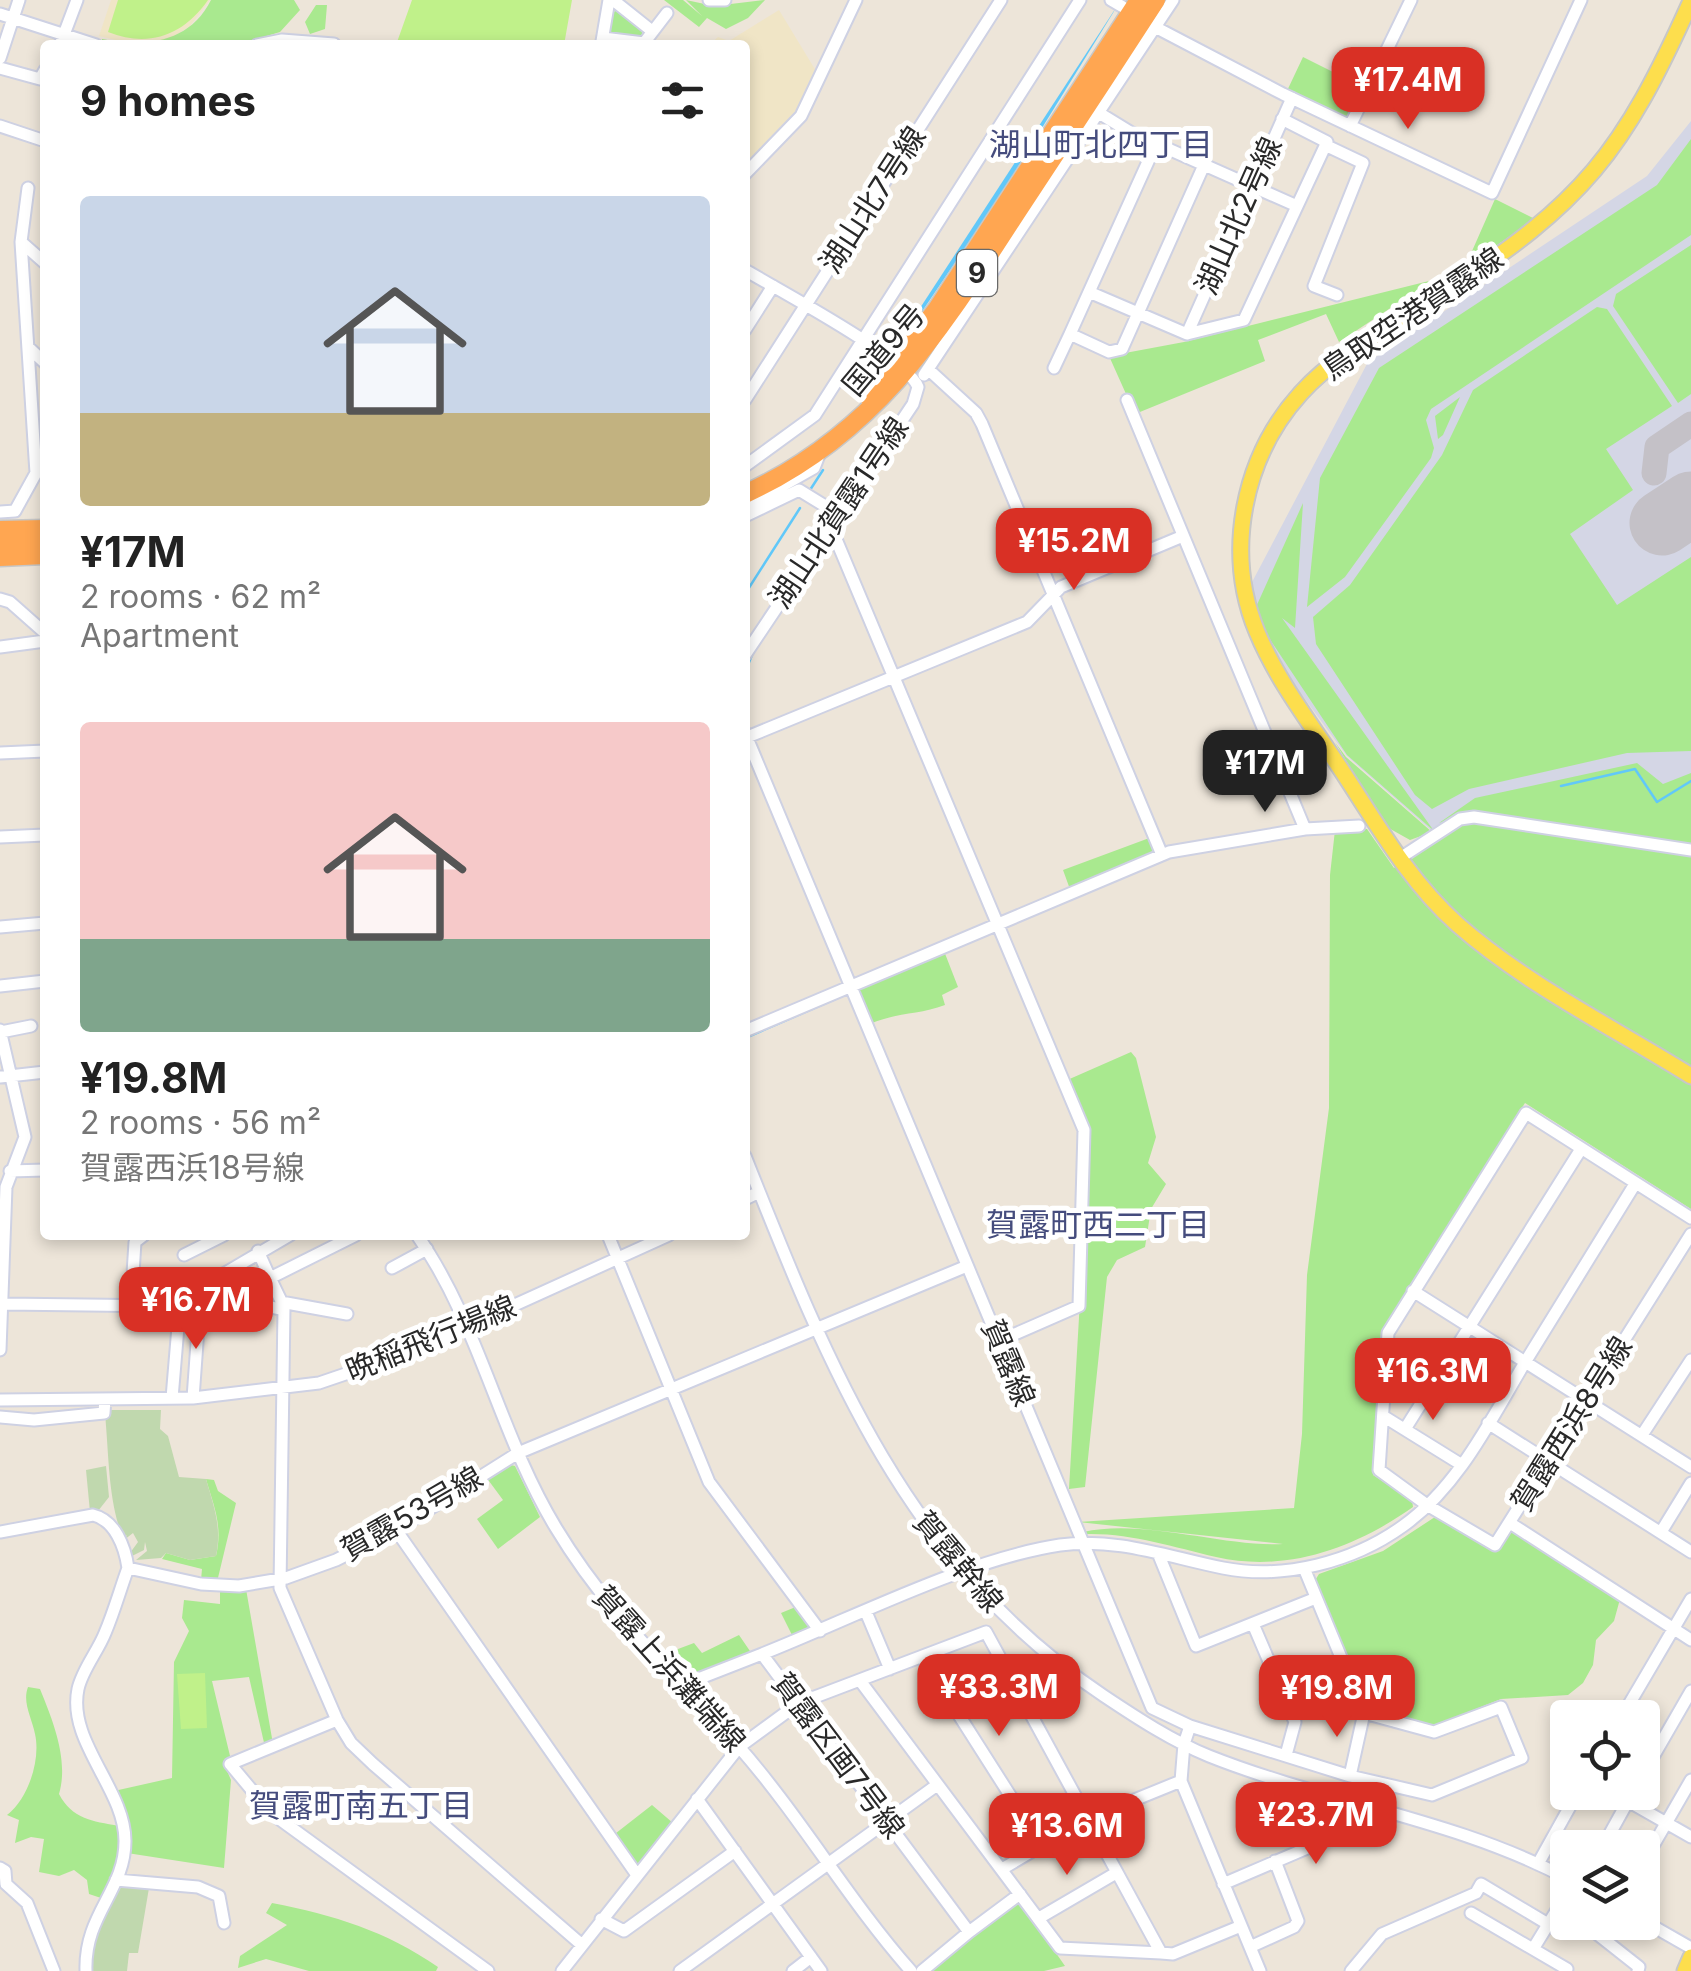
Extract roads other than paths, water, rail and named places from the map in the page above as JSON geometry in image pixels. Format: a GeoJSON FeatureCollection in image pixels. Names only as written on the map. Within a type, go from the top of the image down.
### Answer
{"type":"FeatureCollection","features":[{"type":"Feature","properties":{"kind":"highway","name":"国道9号"},"geometry":{"type":"LineString","coordinates":[[750,505],[873,409],[907,373],[1156,0]]}},
{"type":"Feature","properties":{"kind":"highway","name":"国道9号"},"geometry":{"type":"LineString","coordinates":[[750,478],[820,438],[867,398],[907,373],[1131,4]]}},
{"type":"Feature","properties":{"kind":"highway"},"geometry":{"type":"LineString","coordinates":[[0,530],[40,529]]}},
{"type":"Feature","properties":{"kind":"highway"},"geometry":{"type":"LineString","coordinates":[[0,543],[40,542]]}},
{"type":"Feature","properties":{"kind":"highway"},"geometry":{"type":"LineString","coordinates":[[0,557],[40,555]]}},
{"type":"Feature","properties":{"kind":"highway"},"geometry":{"type":"LineString","coordinates":[[0,569],[40,568]]}},
{"type":"Feature","properties":{"kind":"main road","name":"鳥取空港賀露線"},"geometry":{"type":"LineString","coordinates":[[1691,1],[1637,113],[1584,185],[1525,238],[1317,378],[1281,418],[1252,477],[1240,538],[1244,584],[1254,623],[1286,684],[1400,858],[1437,905],[1476,940],[1691,1076]]}},
{"type":"Feature","properties":{"kind":"main road"},"geometry":{"type":"LineString","coordinates":[[1685,1971],[1691,1957]]}},
{"type":"Feature","properties":{"kind":"street"},"geometry":{"type":"LineString","coordinates":[[0,58],[19,0]]}},
{"type":"Feature","properties":{"kind":"street"},"geometry":{"type":"LineString","coordinates":[[0,14],[63,40],[77,0]]}},
{"type":"Feature","properties":{"kind":"street"},"geometry":{"type":"LineString","coordinates":[[602,40],[611,0],[652,31]]}},
{"type":"Feature","properties":{"kind":"street"},"geometry":{"type":"LineString","coordinates":[[709,0],[726,0]]}},
{"type":"Feature","properties":{"kind":"street"},"geometry":{"type":"LineString","coordinates":[[750,169],[800,116],[854,4],[840,0]]}},
{"type":"Feature","properties":{"kind":"street","name":"湖山北7号線"},"geometry":{"type":"LineString","coordinates":[[750,392],[1000,0]]}},
{"type":"Feature","properties":{"kind":"street"},"geometry":{"type":"LineString","coordinates":[[750,462],[816,416],[1080,0]]}},
{"type":"Feature","properties":{"kind":"street"},"geometry":{"type":"LineString","coordinates":[[1110,0],[1131,4]]}},
{"type":"Feature","properties":{"kind":"street","name":"湖山北賀露1号線"},"geometry":{"type":"LineString","coordinates":[[750,646],[913,404],[907,373],[929,370],[1173,0]]}},
{"type":"Feature","properties":{"kind":"street"},"geometry":{"type":"LineString","coordinates":[[1350,126],[1410,0]]}},
{"type":"Feature","properties":{"kind":"street"},"geometry":{"type":"LineString","coordinates":[[1155,27],[1492,194],[1581,0]]}},
{"type":"Feature","properties":{"kind":"street"},"geometry":{"type":"LineString","coordinates":[[646,40],[667,13]]}},
{"type":"Feature","properties":{"kind":"street"},"geometry":{"type":"LineString","coordinates":[[0,68],[40,77]]}},
{"type":"Feature","properties":{"kind":"street","name":"湖山北2号線"},"geometry":{"type":"LineString","coordinates":[[1187,334],[1292,98]]}},
{"type":"Feature","properties":{"kind":"street"},"geometry":{"type":"LineString","coordinates":[[1099,113],[1156,144],[1297,206]]}},
{"type":"Feature","properties":{"kind":"street"},"geometry":{"type":"LineString","coordinates":[[1088,292],[1187,334],[1244,320],[1327,142],[1282,119]]}},
{"type":"Feature","properties":{"kind":"street"},"geometry":{"type":"LineString","coordinates":[[0,126],[40,140]]}},
{"type":"Feature","properties":{"kind":"street"},"geometry":{"type":"LineString","coordinates":[[1054,368],[1156,144]]}},
{"type":"Feature","properties":{"kind":"street"},"geometry":{"type":"LineString","coordinates":[[1325,146],[1362,162],[1314,286],[1337,295]]}},
{"type":"Feature","properties":{"kind":"street"},"geometry":{"type":"LineString","coordinates":[[1070,334],[1109,352],[1122,349],[1204,165]]}},
{"type":"Feature","properties":{"kind":"street"},"geometry":{"type":"LineString","coordinates":[[0,522],[40,477],[20,242],[28,188]]}},
{"type":"Feature","properties":{"kind":"street"},"geometry":{"type":"LineString","coordinates":[[20,242],[40,259]]}},
{"type":"Feature","properties":{"kind":"street"},"geometry":{"type":"LineString","coordinates":[[750,273],[861,340],[907,373]]}},
{"type":"Feature","properties":{"kind":"street"},"geometry":{"type":"LineString","coordinates":[[750,322],[773,286]]}},
{"type":"Feature","properties":{"kind":"street"},"geometry":{"type":"LineString","coordinates":[[28,348],[40,359]]}},
{"type":"Feature","properties":{"kind":"street"},"geometry":{"type":"LineString","coordinates":[[929,370],[976,412],[982,424],[1162,855]]}},
{"type":"Feature","properties":{"kind":"street"},"geometry":{"type":"LineString","coordinates":[[1127,400],[1305,829]]}},
{"type":"Feature","properties":{"kind":"street"},"geometry":{"type":"LineString","coordinates":[[750,506],[786,491],[814,468],[822,450]]}},
{"type":"Feature","properties":{"kind":"street"},"geometry":{"type":"LineString","coordinates":[[786,491],[799,490],[834,519],[1087,1140],[1081,1300],[1070,1312],[998,1341]]}},
{"type":"Feature","properties":{"kind":"street"},"geometry":{"type":"LineString","coordinates":[[0,512],[14,510]]}},
{"type":"Feature","properties":{"kind":"street"},"geometry":{"type":"LineString","coordinates":[[14,510],[23,530]]}},
{"type":"Feature","properties":{"kind":"street"},"geometry":{"type":"LineString","coordinates":[[750,734],[1027,622],[1061,587],[1183,536]]}},
{"type":"Feature","properties":{"kind":"street"},"geometry":{"type":"LineString","coordinates":[[0,599],[10,602],[40,632]]}},
{"type":"Feature","properties":{"kind":"street"},"geometry":{"type":"LineString","coordinates":[[0,646],[40,638]]}},
{"type":"Feature","properties":{"kind":"street","name":"賀露線"},"geometry":{"type":"LineString","coordinates":[[750,746],[1152,1708],[1190,1726],[1350,1776],[1432,1795],[1522,1758],[1501,1707],[1434,1732],[1364,1714]]}},
{"type":"Feature","properties":{"kind":"street"},"geometry":{"type":"LineString","coordinates":[[0,753],[40,750]]}},
{"type":"Feature","properties":{"kind":"street"},"geometry":{"type":"LineString","coordinates":[[1400,858],[1460,818],[1474,817],[1691,850]]}},
{"type":"Feature","properties":{"kind":"street"},"geometry":{"type":"LineString","coordinates":[[750,1029],[1162,855],[1305,829],[1360,826]]}},
{"type":"Feature","properties":{"kind":"street"},"geometry":{"type":"LineString","coordinates":[[0,837],[40,835]]}},
{"type":"Feature","properties":{"kind":"street"},"geometry":{"type":"LineString","coordinates":[[0,927],[40,923]]}},
{"type":"Feature","properties":{"kind":"street"},"geometry":{"type":"LineString","coordinates":[[0,986],[40,982]]}},
{"type":"Feature","properties":{"kind":"street"},"geometry":{"type":"LineString","coordinates":[[0,1350],[4,1304],[2,1237],[10,1171],[25,1137],[14,1076],[0,1031],[31,1026]]}},
{"type":"Feature","properties":{"kind":"street"},"geometry":{"type":"LineString","coordinates":[[0,1077],[40,1073]]}},
{"type":"Feature","properties":{"kind":"street"},"geometry":{"type":"LineString","coordinates":[[1426,1506],[1380,1470],[1388,1333],[1526,1113],[1691,1218]]}},
{"type":"Feature","properties":{"kind":"street"},"geometry":{"type":"LineString","coordinates":[[1404,1429],[1582,1149]]}},
{"type":"Feature","properties":{"kind":"street","name":"賀露幹線"},"geometry":{"type":"LineString","coordinates":[[750,1169],[820,1328],[895,1483],[964,1574],[1053,1660],[1184,1744],[1366,1808],[1456,1831],[1550,1869]]}},
{"type":"Feature","properties":{"kind":"street"},"geometry":{"type":"LineString","coordinates":[[10,1171],[40,1170]]}},
{"type":"Feature","properties":{"kind":"street","name":"賀露区画7号線"},"geometry":{"type":"LineString","coordinates":[[970,1932],[762,1654],[1015,1555],[1082,1542],[1158,1552],[1226,1568],[1304,1568],[1369,1546],[1426,1506],[1462,1465],[1636,1184]]}},
{"type":"Feature","properties":{"kind":"street"},"geometry":{"type":"LineString","coordinates":[[750,1196],[759,1192]]}},
{"type":"Feature","properties":{"kind":"street","name":"賀露西浜8号線"},"geometry":{"type":"LineString","coordinates":[[1426,1506],[1495,1545],[1691,1234]]}},
{"type":"Feature","properties":{"kind":"street"},"geometry":{"type":"LineString","coordinates":[[131,1305],[137,1240]]}},
{"type":"Feature","properties":{"kind":"street"},"geometry":{"type":"LineString","coordinates":[[184,1255],[214,1240]]}},
{"type":"Feature","properties":{"kind":"street"},"geometry":{"type":"LineString","coordinates":[[4,1304],[180,1303],[271,1240]]}},
{"type":"Feature","properties":{"kind":"street"},"geometry":{"type":"LineString","coordinates":[[270,1278],[346,1240]]}},
{"type":"Feature","properties":{"kind":"street","name":"賀露上浜灘端線"},"geometry":{"type":"LineString","coordinates":[[421,1240],[470,1325],[488,1386],[556,1528],[608,1608],[739,1746],[911,1971]]}},
{"type":"Feature","properties":{"kind":"street"},"geometry":{"type":"LineString","coordinates":[[610,1240],[715,1492],[820,1631]]}},
{"type":"Feature","properties":{"kind":"street","name":"晩稲飛行場線"},"geometry":{"type":"LineString","coordinates":[[0,1400],[193,1398],[282,1390],[356,1372],[658,1240]]}},
{"type":"Feature","properties":{"kind":"street"},"geometry":{"type":"LineString","coordinates":[[392,1268],[427,1249]]}},
{"type":"Feature","properties":{"kind":"street"},"geometry":{"type":"LineString","coordinates":[[258,1251],[282,1306],[279,1580],[337,1720],[373,1764],[582,1945]]}},
{"type":"Feature","properties":{"kind":"street","name":"賀露53号線"},"geometry":{"type":"LineString","coordinates":[[128,1568],[201,1584],[239,1586],[279,1580],[336,1560],[396,1530],[518,1453],[967,1266]]}},
{"type":"Feature","properties":{"kind":"street"},"geometry":{"type":"LineString","coordinates":[[201,1288],[212,1294],[346,1314]]}},
{"type":"Feature","properties":{"kind":"street"},"geometry":{"type":"LineString","coordinates":[[193,1398],[201,1288]]}},
{"type":"Feature","properties":{"kind":"street"},"geometry":{"type":"LineString","coordinates":[[1413,1291],[1691,1466]]}},
{"type":"Feature","properties":{"kind":"street"},"geometry":{"type":"LineString","coordinates":[[172,1398],[180,1303]]}},
{"type":"Feature","properties":{"kind":"street"},"geometry":{"type":"LineString","coordinates":[[1642,1435],[1691,1360]]}},
{"type":"Feature","properties":{"kind":"street"},"geometry":{"type":"LineString","coordinates":[[0,1417],[30,1420],[104,1413],[104,1399]]}},
{"type":"Feature","properties":{"kind":"street"},"geometry":{"type":"LineString","coordinates":[[30,1400],[30,1420]]}},
{"type":"Feature","properties":{"kind":"street"},"geometry":{"type":"LineString","coordinates":[[1383,1416],[1462,1465]]}},
{"type":"Feature","properties":{"kind":"street"},"geometry":{"type":"LineString","coordinates":[[1488,1423],[1691,1552]]}},
{"type":"Feature","properties":{"kind":"street"},"geometry":{"type":"LineString","coordinates":[[1661,1532],[1691,1483]]}},
{"type":"Feature","properties":{"kind":"street"},"geometry":{"type":"LineString","coordinates":[[0,1532],[99,1516],[119,1539],[128,1568],[105,1634],[78,1688],[83,1729],[124,1828],[125,1844],[116,1880],[87,1935],[86,1971]]}},
{"type":"Feature","properties":{"kind":"street"},"geometry":{"type":"LineString","coordinates":[[1510,1523],[1691,1640]]}},
{"type":"Feature","properties":{"kind":"street"},"geometry":{"type":"LineString","coordinates":[[396,1530],[637,1875]]}},
{"type":"Feature","properties":{"kind":"street"},"geometry":{"type":"LineString","coordinates":[[1158,1552],[1196,1646],[1316,1598]]}},
{"type":"Feature","properties":{"kind":"street"},"geometry":{"type":"LineString","coordinates":[[1304,1568],[1364,1714],[1350,1776]]}},
{"type":"Feature","properties":{"kind":"street"},"geometry":{"type":"LineString","coordinates":[[1631,1700],[1691,1599]]}},
{"type":"Feature","properties":{"kind":"street"},"geometry":{"type":"LineString","coordinates":[[866,1612],[890,1670]]}},
{"type":"Feature","properties":{"kind":"street"},"geometry":{"type":"LineString","coordinates":[[1253,1624],[1294,1722],[1286,1756]]}},
{"type":"Feature","properties":{"kind":"street"},"geometry":{"type":"LineString","coordinates":[[562,1971],[739,1746],[799,1703],[986,1632],[1085,1820],[1161,1953]]}},
{"type":"Feature","properties":{"kind":"street"},"geometry":{"type":"LineString","coordinates":[[680,1686],[762,1654]]}},
{"type":"Feature","properties":{"kind":"street"},"geometry":{"type":"LineString","coordinates":[[922,1657],[1041,1844]]}},
{"type":"Feature","properties":{"kind":"street"},"geometry":{"type":"LineString","coordinates":[[861,1682],[1065,1951],[1173,1954],[1241,1926]]}},
{"type":"Feature","properties":{"kind":"street"},"geometry":{"type":"LineString","coordinates":[[1660,1745],[1691,1691]]}},
{"type":"Feature","properties":{"kind":"street"},"geometry":{"type":"LineString","coordinates":[[337,1720],[230,1764],[272,1813],[488,1971]]}},
{"type":"Feature","properties":{"kind":"street"},"geometry":{"type":"LineString","coordinates":[[1190,1726],[1181,1780],[1260,1971]]}},
{"type":"Feature","properties":{"kind":"street"},"geometry":{"type":"LineString","coordinates":[[1002,1869],[1085,1820],[1181,1780]]}},
{"type":"Feature","properties":{"kind":"street"},"geometry":{"type":"LineString","coordinates":[[1660,1834],[1691,1780]]}},
{"type":"Feature","properties":{"kind":"street"},"geometry":{"type":"LineString","coordinates":[[680,1971],[937,1785]]}},
{"type":"Feature","properties":{"kind":"street"},"geometry":{"type":"LineString","coordinates":[[696,1799],[821,1971]]}},
{"type":"Feature","properties":{"kind":"street"},"geometry":{"type":"LineString","coordinates":[[1223,1884],[1354,1828],[1366,1808]]}},
{"type":"Feature","properties":{"kind":"street"},"geometry":{"type":"LineString","coordinates":[[1538,1862],[1568,1810]]}},
{"type":"Feature","properties":{"kind":"street"},"geometry":{"type":"LineString","coordinates":[[1648,1810],[1691,1838]]}},
{"type":"Feature","properties":{"kind":"street"},"geometry":{"type":"LineString","coordinates":[[601,1919],[624,1931],[735,1851]]}},
{"type":"Feature","properties":{"kind":"street"},"geometry":{"type":"LineString","coordinates":[[1250,1946],[1294,1927],[1298,1920],[1275,1862]]}},
{"type":"Feature","properties":{"kind":"street"},"geometry":{"type":"LineString","coordinates":[[0,1868],[3,1889],[27,1904],[54,1971]]}},
{"type":"Feature","properties":{"kind":"street"},"geometry":{"type":"LineString","coordinates":[[1039,1918],[1116,1873]]}},
{"type":"Feature","properties":{"kind":"street"},"geometry":{"type":"LineString","coordinates":[[116,1880],[198,1888],[219,1896],[224,1923]]}},
{"type":"Feature","properties":{"kind":"street"},"geometry":{"type":"LineString","coordinates":[[1351,1971],[1382,1934],[1476,1893],[1481,1884],[1548,1924],[1533,1949]]}},
{"type":"Feature","properties":{"kind":"street"},"geometry":{"type":"LineString","coordinates":[[922,1971],[1020,1894]]}},
{"type":"Feature","properties":{"kind":"street"},"geometry":{"type":"LineString","coordinates":[[1472,1913],[1567,1969]]}},
{"type":"Feature","properties":{"kind":"street"},"geometry":{"type":"LineString","coordinates":[[1660,1930],[1691,1948]]}},
{"type":"Feature","properties":{"kind":"street"},"geometry":{"type":"LineString","coordinates":[[1605,1940],[1639,1967],[1638,1971]]}},
{"type":"Feature","properties":{"kind":"street"},"geometry":{"type":"LineString","coordinates":[[792,1971],[812,1957]]}},
{"type":"Feature","properties":{"kind":"water"},"geometry":{"type":"Polygon","coordinates":[[[1121,0],[1000,196],[894,353],[892,351],[1121,0]]]}},
{"type":"Feature","properties":{"kind":"waterway"},"geometry":{"type":"LineString","coordinates":[[810,490],[823,470]]}},
{"type":"Feature","properties":{"kind":"waterway"},"geometry":{"type":"LineString","coordinates":[[750,586],[800,508]]}},
{"type":"Feature","properties":{"kind":"waterway"},"geometry":{"type":"LineString","coordinates":[[750,660],[752,655]]}},
{"type":"Feature","properties":{"kind":"waterway"},"geometry":{"type":"LineString","coordinates":[[1561,786],[1635,769],[1657,802],[1691,781]]}},
{"type":"Feature","properties":{"kind":"waterway"},"geometry":{"type":"LineString","coordinates":[[750,1036],[842,996]]}},
{"type":"Feature","properties":{"kind":"district","name":"湖山町北四丁目"},"geometry":{"type":"Point","coordinates":[1101,145]}},
{"type":"Feature","properties":{"kind":"district","name":"賀露町西二丁目"},"geometry":{"type":"Point","coordinates":[1098,1225]}},
{"type":"Feature","properties":{"kind":"district","name":"賀露町南五丁目"},"geometry":{"type":"Point","coordinates":[361,1806]}}]}
